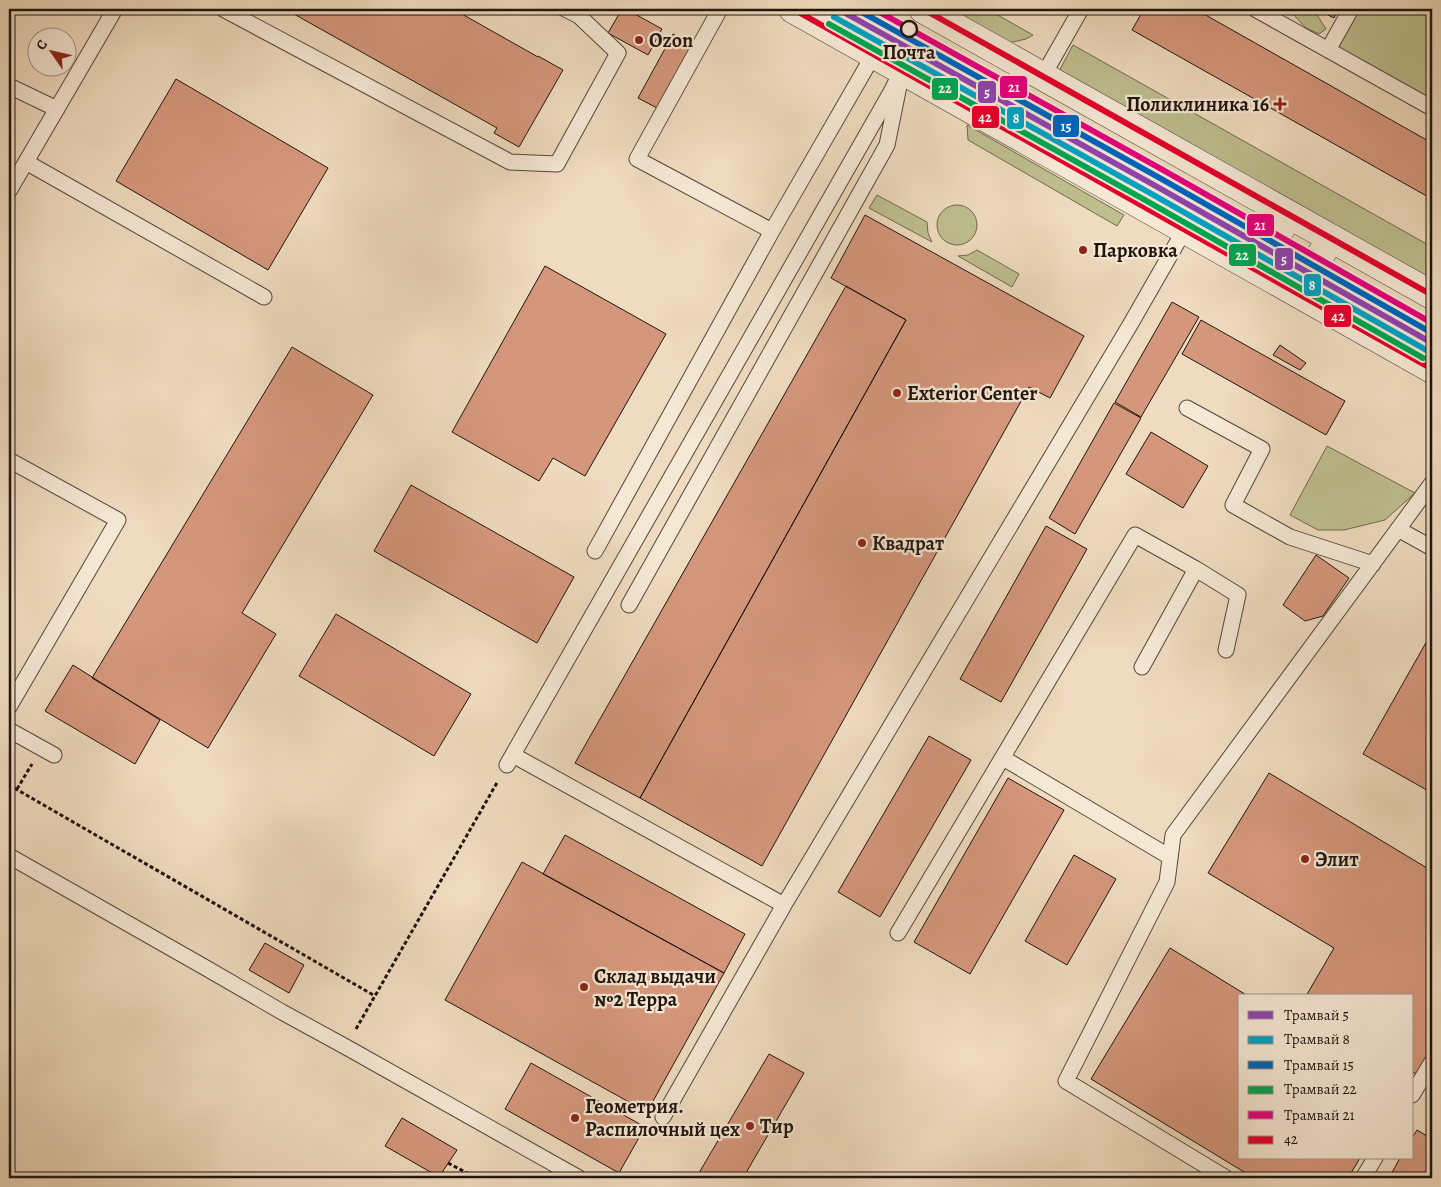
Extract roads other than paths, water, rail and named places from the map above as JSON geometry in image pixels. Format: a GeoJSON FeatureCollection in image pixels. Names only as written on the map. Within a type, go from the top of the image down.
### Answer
{"type":"FeatureCollection","features":[{"type":"Feature","properties":{"kind":"street"},"geometry":{"type":"LineString","coordinates":[[793,9],[1432,369]]}},
{"type":"Feature","properties":{"kind":"street"},"geometry":{"type":"LineString","coordinates":[[923,9],[1432,295]]}},
{"type":"Feature","properties":{"kind":"street"},"geometry":{"type":"LineString","coordinates":[[1256,270],[1289,215]]}},
{"type":"Feature","properties":{"kind":"street"},"geometry":{"type":"LineString","coordinates":[[1298,293],[1331,238]]}},
{"type":"Feature","properties":{"kind":"lane"},"geometry":{"type":"LineString","coordinates":[[9,191],[115,9]]}},
{"type":"Feature","properties":{"kind":"lane"},"geometry":{"type":"LineString","coordinates":[[223,9],[510,162],[557,164],[618,53],[579,16],[565,9]]}},
{"type":"Feature","properties":{"kind":"lane"},"geometry":{"type":"LineString","coordinates":[[720,9],[637,159],[772,231]]}},
{"type":"Feature","properties":{"kind":"lane"},"geometry":{"type":"LineString","coordinates":[[1043,76],[1081,9]]}},
{"type":"Feature","properties":{"kind":"lane"},"geometry":{"type":"LineString","coordinates":[[1255,9],[1432,108]]}},
{"type":"Feature","properties":{"kind":"lane"},"geometry":{"type":"LineString","coordinates":[[1328,50],[1351,9]]}},
{"type":"Feature","properties":{"kind":"lane"},"geometry":{"type":"LineString","coordinates":[[595,550],[772,231],[874,54]]}},
{"type":"Feature","properties":{"kind":"lane"},"geometry":{"type":"LineString","coordinates":[[629,605],[887,145],[902,70]]}},
{"type":"Feature","properties":{"kind":"lane"},"geometry":{"type":"LineString","coordinates":[[784,905],[510,760],[902,70]]}},
{"type":"Feature","properties":{"kind":"lane"},"geometry":{"type":"LineString","coordinates":[[9,86],[57,109]]}},
{"type":"Feature","properties":{"kind":"lane"},"geometry":{"type":"LineString","coordinates":[[26,162],[264,297]]}},
{"type":"Feature","properties":{"kind":"lane"},"geometry":{"type":"LineString","coordinates":[[663,1117],[784,905],[1130,325],[1185,229]]}},
{"type":"Feature","properties":{"kind":"lane"},"geometry":{"type":"LineString","coordinates":[[1186,408],[1262,449],[1233,505],[1290,537],[1372,564]]}},
{"type":"Feature","properties":{"kind":"lane"},"geometry":{"type":"LineString","coordinates":[[9,460],[118,520],[9,707]]}},
{"type":"Feature","properties":{"kind":"lane"},"geometry":{"type":"LineString","coordinates":[[1226,1178],[1066,1081],[1167,882],[1173,835],[1432,483]]}},
{"type":"Feature","properties":{"kind":"lane"},"geometry":{"type":"LineString","coordinates":[[1398,529],[1432,548]]}},
{"type":"Feature","properties":{"kind":"lane"},"geometry":{"type":"LineString","coordinates":[[898,933],[1135,535],[1238,595],[1226,650]]}},
{"type":"Feature","properties":{"kind":"lane"},"geometry":{"type":"LineString","coordinates":[[1142,667],[1196,569]]}},
{"type":"Feature","properties":{"kind":"lane"},"geometry":{"type":"LineString","coordinates":[[9,730],[48,752]]}},
{"type":"Feature","properties":{"kind":"lane"},"geometry":{"type":"LineString","coordinates":[[1003,758],[1170,857]]}},
{"type":"Feature","properties":{"kind":"lane"},"geometry":{"type":"LineString","coordinates":[[9,856],[282,1012],[579,1178]]}},
{"type":"Feature","properties":{"kind":"lane"},"geometry":{"type":"LineString","coordinates":[[1414,1092],[1432,1062]]}},
{"type":"Feature","properties":{"kind":"lane"},"geometry":{"type":"LineString","coordinates":[[1363,1178],[1374,1160]]}},
{"type":"Feature","properties":{"kind":"tram line","name":"5"},"geometry":{"type":"LineString","coordinates":[[838,9],[1432,343]]}},
{"type":"Feature","properties":{"kind":"tram line","name":"15"},"geometry":{"type":"LineString","coordinates":[[856,9],[1158,177],[1432,333]]}},
{"type":"Feature","properties":{"kind":"tram line","name":"21"},"geometry":{"type":"LineString","coordinates":[[874,9],[1432,323]]}},
{"type":"Feature","properties":{"kind":"tram line","name":"8"},"geometry":{"type":"LineString","coordinates":[[834,17],[1428,351]]}},
{"type":"Feature","properties":{"kind":"tram line","name":"22"},"geometry":{"type":"LineString","coordinates":[[829,24],[1423,358]]}},
{"type":"Feature","properties":{"kind":"place","name":"Почта"},"geometry":{"type":"Point","coordinates":[909,29]}},
{"type":"Feature","properties":{"kind":"place","name":"Ozon"},"geometry":{"type":"Point","coordinates":[639,40]}},
{"type":"Feature","properties":{"kind":"place","name":"Поликлиника 16"},"geometry":{"type":"Point","coordinates":[1280,104]}},
{"type":"Feature","properties":{"kind":"place","name":"Парковка"},"geometry":{"type":"Point","coordinates":[1083,250]}},
{"type":"Feature","properties":{"kind":"place","name":"Exterior Center"},"geometry":{"type":"Point","coordinates":[897,393]}},
{"type":"Feature","properties":{"kind":"place","name":"Квадрат"},"geometry":{"type":"Point","coordinates":[862,543]}},
{"type":"Feature","properties":{"kind":"place","name":"Элит"},"geometry":{"type":"Point","coordinates":[1305,859]}},
{"type":"Feature","properties":{"kind":"place","name":"Склад выдачи №2 Терра"},"geometry":{"type":"Point","coordinates":[584,987]}},
{"type":"Feature","properties":{"kind":"place","name":"Геометрия. Распилочный цех"},"geometry":{"type":"Point","coordinates":[575,1118]}},
{"type":"Feature","properties":{"kind":"place","name":"Тир"},"geometry":{"type":"Point","coordinates":[750,1126]}}]}
